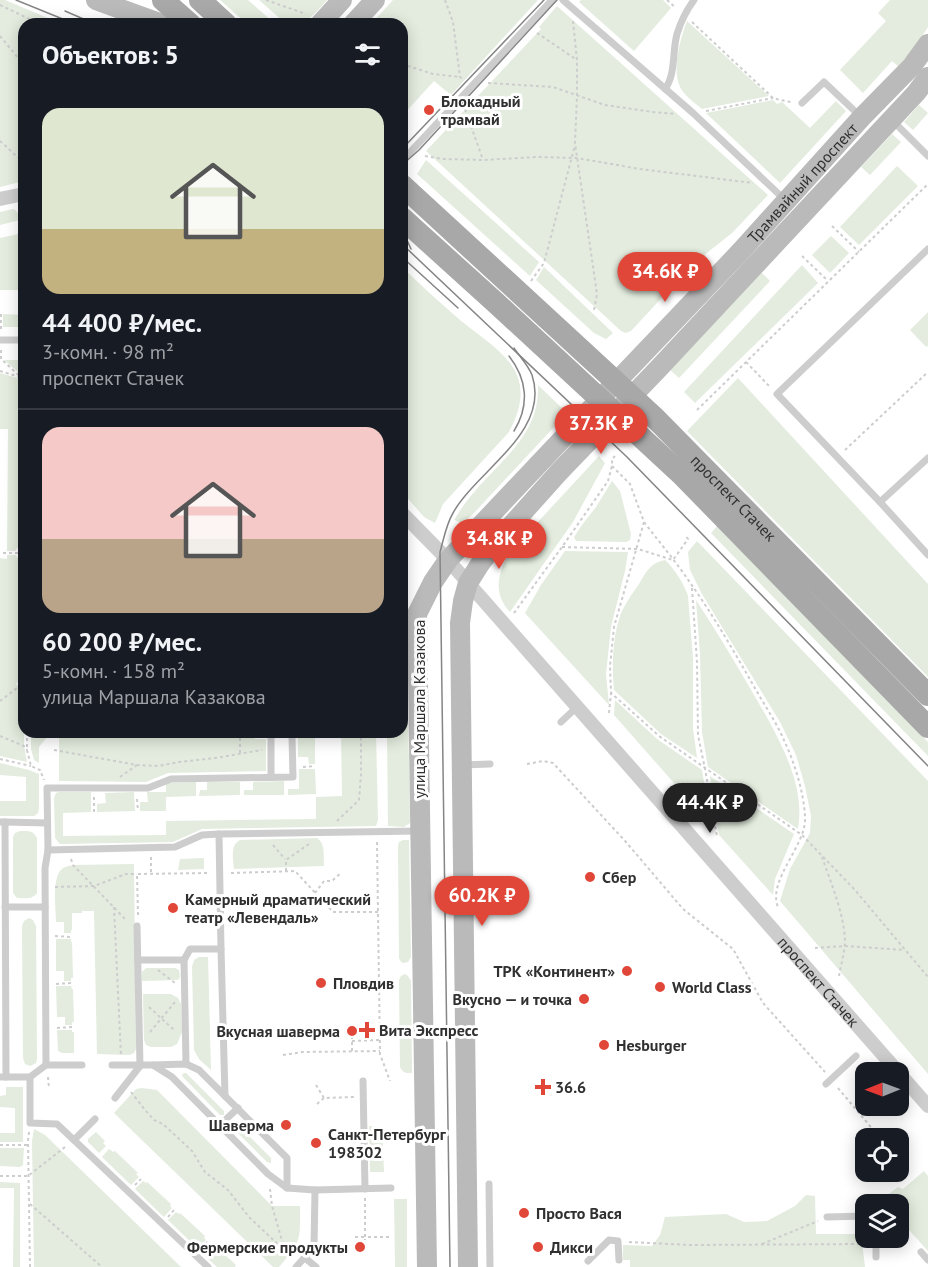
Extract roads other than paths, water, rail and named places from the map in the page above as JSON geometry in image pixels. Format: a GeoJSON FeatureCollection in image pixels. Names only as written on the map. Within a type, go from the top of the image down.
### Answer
{"type":"FeatureCollection","features":[{"type":"Feature","properties":{"kind":"main road"},"geometry":{"type":"LineString","coordinates":[[163,0],[183,18]]}},
{"type":"Feature","properties":{"kind":"main road"},"geometry":{"type":"LineString","coordinates":[[200,0],[220,18]]}},
{"type":"Feature","properties":{"kind":"main road","name":"проспект Стачек"},"geometry":{"type":"LineString","coordinates":[[408,190],[624,388],[928,695]]}},
{"type":"Feature","properties":{"kind":"main road","name":"проспект Стачек"},"geometry":{"type":"LineString","coordinates":[[408,224],[691,485],[928,727]]}},
{"type":"Feature","properties":{"kind":"street"},"geometry":{"type":"LineString","coordinates":[[96,0],[146,18]]}},
{"type":"Feature","properties":{"kind":"street"},"geometry":{"type":"LineString","coordinates":[[315,18],[342,0]]}},
{"type":"Feature","properties":{"kind":"street"},"geometry":{"type":"LineString","coordinates":[[358,18],[375,0]]}},
{"type":"Feature","properties":{"kind":"street","name":"Трамвайный проспект"},"geometry":{"type":"LineString","coordinates":[[607,406],[916,93],[924,69],[928,44]]}},
{"type":"Feature","properties":{"kind":"street","name":"Трамвайный проспект"},"geometry":{"type":"LineString","coordinates":[[624,388],[741,251],[862,117],[924,69]]}},
{"type":"Feature","properties":{"kind":"street"},"geometry":{"type":"LineString","coordinates":[[0,199],[18,195]]}},
{"type":"Feature","properties":{"kind":"street"},"geometry":{"type":"LineString","coordinates":[[468,1267],[461,765],[460,623],[463,601],[468,583],[480,564],[559,472],[607,406]]}},
{"type":"Feature","properties":{"kind":"street","name":"улица Маршала Казакова"},"geometry":{"type":"LineString","coordinates":[[427,1267],[417,614],[433,582],[448,560],[607,406]]}},
{"type":"Feature","properties":{"kind":"street","name":"проспект Стачек"},"geometry":{"type":"LineString","coordinates":[[408,519],[448,560],[928,1106]]}},
{"type":"Feature","properties":{"kind":"lane"},"geometry":{"type":"LineString","coordinates":[[408,155],[552,0]]}},
{"type":"Feature","properties":{"kind":"lane"},"geometry":{"type":"LineString","coordinates":[[563,0],[693,113],[787,201]]}},
{"type":"Feature","properties":{"kind":"lane"},"geometry":{"type":"LineString","coordinates":[[665,89],[672,72],[677,34],[684,15],[694,0]]}},
{"type":"Feature","properties":{"kind":"lane"},"geometry":{"type":"LineString","coordinates":[[802,103],[824,82],[862,117]]}},
{"type":"Feature","properties":{"kind":"lane"},"geometry":{"type":"LineString","coordinates":[[891,119],[928,156]]}},
{"type":"Feature","properties":{"kind":"lane"},"geometry":{"type":"LineString","coordinates":[[928,249],[777,394],[928,555]]}},
{"type":"Feature","properties":{"kind":"lane"},"geometry":{"type":"LineString","coordinates":[[0,340],[18,340]]}},
{"type":"Feature","properties":{"kind":"lane"},"geometry":{"type":"LineString","coordinates":[[880,502],[928,458]]}},
{"type":"Feature","properties":{"kind":"lane"},"geometry":{"type":"LineString","coordinates":[[561,722],[577,708]]}},
{"type":"Feature","properties":{"kind":"lane"},"geometry":{"type":"LineString","coordinates":[[271,738],[271,777]]}},
{"type":"Feature","properties":{"kind":"lane"},"geometry":{"type":"LineString","coordinates":[[46,1065],[47,788],[148,788],[171,779],[293,777],[292,738]]}},
{"type":"Feature","properties":{"kind":"lane"},"geometry":{"type":"LineString","coordinates":[[461,765],[490,764]]}},
{"type":"Feature","properties":{"kind":"lane"},"geometry":{"type":"LineString","coordinates":[[48,823],[2,822],[5,907],[3,1077],[30,1077],[46,1065],[81,1065]]}},
{"type":"Feature","properties":{"kind":"lane"},"geometry":{"type":"LineString","coordinates":[[48,850],[176,847],[202,835],[219,834],[420,831]]}},
{"type":"Feature","properties":{"kind":"lane"},"geometry":{"type":"LineString","coordinates":[[219,834],[225,1096]]}},
{"type":"Feature","properties":{"kind":"lane"},"geometry":{"type":"LineString","coordinates":[[5,907],[45,907]]}},
{"type":"Feature","properties":{"kind":"lane"},"geometry":{"type":"LineString","coordinates":[[115,1098],[140,1066],[141,960],[138,926]]}},
{"type":"Feature","properties":{"kind":"lane"},"geometry":{"type":"LineString","coordinates":[[186,1065],[184,960],[190,949],[221,949]]}},
{"type":"Feature","properties":{"kind":"lane"},"geometry":{"type":"LineString","coordinates":[[141,960],[184,960]]}},
{"type":"Feature","properties":{"kind":"lane"},"geometry":{"type":"LineString","coordinates":[[828,1082],[856,1056]]}},
{"type":"Feature","properties":{"kind":"lane"},"geometry":{"type":"LineString","coordinates":[[112,1065],[186,1065],[199,1070],[287,1158],[287,1188]]}},
{"type":"Feature","properties":{"kind":"lane"},"geometry":{"type":"LineString","coordinates":[[153,1065],[172,1077],[268,1174],[287,1188],[315,1190],[391,1188]]}},
{"type":"Feature","properties":{"kind":"lane"},"geometry":{"type":"LineString","coordinates":[[30,1077],[30,1123],[57,1124],[208,1267]]}},
{"type":"Feature","properties":{"kind":"lane"},"geometry":{"type":"LineString","coordinates":[[363,1081],[365,1189]]}},
{"type":"Feature","properties":{"kind":"lane"},"geometry":{"type":"LineString","coordinates":[[219,1125],[238,1108]]}},
{"type":"Feature","properties":{"kind":"lane"},"geometry":{"type":"LineString","coordinates":[[74,1140],[95,1119]]}},
{"type":"Feature","properties":{"kind":"lane"},"geometry":{"type":"LineString","coordinates":[[489,1184],[490,1267]]}},
{"type":"Feature","properties":{"kind":"lane"},"geometry":{"type":"LineString","coordinates":[[295,1267],[315,1247],[315,1190]]}},
{"type":"Feature","properties":{"kind":"lane"},"geometry":{"type":"LineString","coordinates":[[827,1217],[855,1216]]}},
{"type":"Feature","properties":{"kind":"lane"},"geometry":{"type":"LineString","coordinates":[[588,1261],[609,1240],[618,1241],[619,1260]]}},
{"type":"Feature","properties":{"kind":"lane"},"geometry":{"type":"LineString","coordinates":[[875,1248],[876,1257]]}},
{"type":"Feature","properties":{"kind":"lane"},"geometry":{"type":"LineString","coordinates":[[921,1252],[928,1260]]}},
{"type":"Feature","properties":{"kind":"lane"},"geometry":{"type":"LineString","coordinates":[[305,1258],[316,1267]]}},
{"type":"Feature","properties":{"kind":"tram line"},"geometry":{"type":"LineString","coordinates":[[16,0],[60,18]]}},
{"type":"Feature","properties":{"kind":"tram line"},"geometry":{"type":"LineString","coordinates":[[408,143],[544,0]]}},
{"type":"Feature","properties":{"kind":"tram line"},"geometry":{"type":"LineString","coordinates":[[408,160],[557,0]]}},
{"type":"Feature","properties":{"kind":"tram line"},"geometry":{"type":"LineString","coordinates":[[65,11],[81,18]]}},
{"type":"Feature","properties":{"kind":"tram line"},"geometry":{"type":"LineString","coordinates":[[408,242],[411,249]]}},
{"type":"Feature","properties":{"kind":"tram line"},"geometry":{"type":"LineString","coordinates":[[408,250],[627,457],[928,766]]}},
{"type":"Feature","properties":{"kind":"tram line"},"geometry":{"type":"LineString","coordinates":[[408,262],[458,308]]}},
{"type":"Feature","properties":{"kind":"tram line"},"geometry":{"type":"LineString","coordinates":[[450,1267],[440,552],[453,513],[464,497],[509,449],[531,415],[535,396],[532,375],[514,348]]}},
{"type":"Feature","properties":{"kind":"tram line"},"geometry":{"type":"LineString","coordinates":[[509,356],[520,374],[524,392],[522,412],[514,431]]}},
{"type":"Feature","properties":{"kind":"place","name":"Блокадный трамвай"},"geometry":{"type":"Point","coordinates":[429,110]}},
{"type":"Feature","properties":{"kind":"place","name":"Сбер"},"geometry":{"type":"Point","coordinates":[590,877]}},
{"type":"Feature","properties":{"kind":"place","name":"Камерный драматический театр «Левендаль»"},"geometry":{"type":"Point","coordinates":[173,908]}},
{"type":"Feature","properties":{"kind":"place","name":"ТРК «Континент»"},"geometry":{"type":"Point","coordinates":[627,971]}},
{"type":"Feature","properties":{"kind":"place","name":"Пловдив"},"geometry":{"type":"Point","coordinates":[321,983]}},
{"type":"Feature","properties":{"kind":"place","name":"World Class"},"geometry":{"type":"Point","coordinates":[660,987]}},
{"type":"Feature","properties":{"kind":"place","name":"Вкусно — и точка"},"geometry":{"type":"Point","coordinates":[584,999]}},
{"type":"Feature","properties":{"kind":"place","name":"Вита Экспресс"},"geometry":{"type":"Point","coordinates":[367,1030]}},
{"type":"Feature","properties":{"kind":"place","name":"Вкусная шаверма"},"geometry":{"type":"Point","coordinates":[352,1031]}},
{"type":"Feature","properties":{"kind":"place","name":"Hesburger"},"geometry":{"type":"Point","coordinates":[604,1045]}},
{"type":"Feature","properties":{"kind":"place","name":"36.6"},"geometry":{"type":"Point","coordinates":[543,1087]}},
{"type":"Feature","properties":{"kind":"place","name":"Шаверма"},"geometry":{"type":"Point","coordinates":[286,1125]}},
{"type":"Feature","properties":{"kind":"place","name":"Санкт-Петербург 198302"},"geometry":{"type":"Point","coordinates":[316,1143]}},
{"type":"Feature","properties":{"kind":"place","name":"Просто Вася"},"geometry":{"type":"Point","coordinates":[524,1213]}},
{"type":"Feature","properties":{"kind":"place","name":"Фермерские продукты"},"geometry":{"type":"Point","coordinates":[360,1247]}},
{"type":"Feature","properties":{"kind":"place","name":"Дикси"},"geometry":{"type":"Point","coordinates":[538,1247]}}]}
